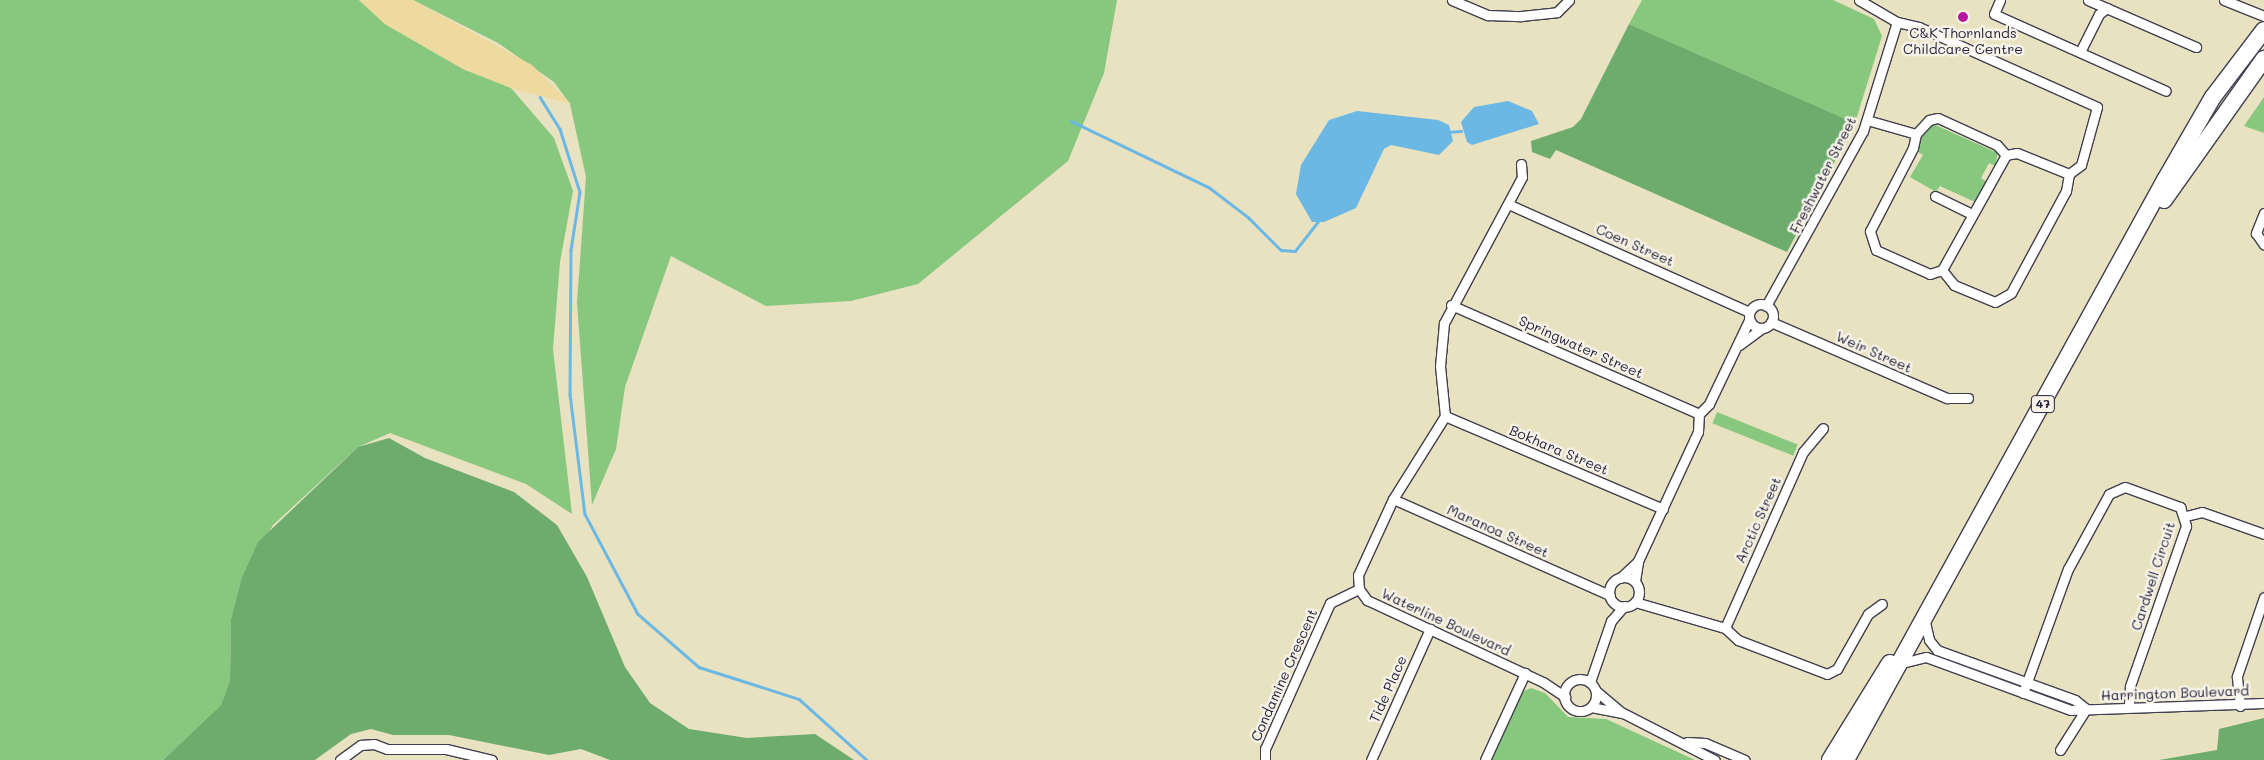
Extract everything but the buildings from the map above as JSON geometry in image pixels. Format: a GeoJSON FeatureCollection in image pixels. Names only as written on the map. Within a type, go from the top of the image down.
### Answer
{"type":"FeatureCollection","features":[{"type":"Feature","properties":{"kind":"highway","name":"47"},"geometry":{"type":"LineString","coordinates":[[1846,760],[1925,622],[2213,97],[2264,30]]}},
{"type":"Feature","properties":{"kind":"highway","name":"47"},"geometry":{"type":"LineString","coordinates":[[2136,237],[2264,59]]}},
{"type":"Feature","properties":{"kind":"highway","name":"47"},"geometry":{"type":"LineString","coordinates":[[1830,760],[1952,572]]}},
{"type":"Feature","properties":{"kind":"street"},"geometry":{"type":"LineString","coordinates":[[1457,1],[1488,15],[1521,16],[1557,12],[1568,0]]}},
{"type":"Feature","properties":{"kind":"street"},"geometry":{"type":"LineString","coordinates":[[1860,0],[1897,22],[1918,27],[2097,107],[2081,165],[2069,174],[2066,191],[2004,300],[1995,302],[1954,285],[1942,270]]}},
{"type":"Feature","properties":{"kind":"street"},"geometry":{"type":"LineString","coordinates":[[2000,0],[1994,14],[2166,91]]}},
{"type":"Feature","properties":{"kind":"street"},"geometry":{"type":"LineString","coordinates":[[2088,0],[2196,47]]}},
{"type":"Feature","properties":{"kind":"street"},"geometry":{"type":"LineString","coordinates":[[2224,0],[2264,16]]}},
{"type":"Feature","properties":{"kind":"street"},"geometry":{"type":"LineString","coordinates":[[2080,52],[2099,14],[2107,8]]}},
{"type":"Feature","properties":{"kind":"street","name":"Freshwater Street"},"geometry":{"type":"LineString","coordinates":[[1766,306],[1867,120],[1897,22]]}},
{"type":"Feature","properties":{"kind":"street"},"geometry":{"type":"LineString","coordinates":[[2006,155],[1997,146],[1938,118],[1929,120],[1916,134],[1913,148],[1870,232],[1870,242],[1876,250],[1930,274],[1942,270],[1970,213],[2006,155],[2017,153],[2069,174]]}},
{"type":"Feature","properties":{"kind":"street"},"geometry":{"type":"LineString","coordinates":[[1867,120],[1916,134]]}},
{"type":"Feature","properties":{"kind":"street"},"geometry":{"type":"LineString","coordinates":[[1359,588],[1358,575],[1393,499],[1445,416],[1440,340],[1451,305],[1522,177],[1521,164]]}},
{"type":"Feature","properties":{"kind":"street"},"geometry":{"type":"LineString","coordinates":[[1935,196],[1970,213]]}},
{"type":"Feature","properties":{"kind":"street","name":"Coen Street"},"geometry":{"type":"LineString","coordinates":[[1508,204],[1749,316]]}},
{"type":"Feature","properties":{"kind":"street"},"geometry":{"type":"LineString","coordinates":[[2264,213],[2256,233],[2264,245]]}},
{"type":"Feature","properties":{"kind":"street","name":"Springwater Street"},"geometry":{"type":"LineString","coordinates":[[1451,305],[1699,414]]}},
{"type":"Feature","properties":{"kind":"street"},"geometry":{"type":"LineString","coordinates":[[1660,607],[1639,592],[1634,581],[1638,561],[1698,432],[1699,414],[1709,404],[1755,306],[1766,306],[1773,315],[1771,322],[1738,345]]}},
{"type":"Feature","properties":{"kind":"street"},"geometry":{"type":"LineString","coordinates":[[1749,316],[1762,328]]}},
{"type":"Feature","properties":{"kind":"street","name":"Weir Street"},"geometry":{"type":"LineString","coordinates":[[1771,322],[1947,398],[1968,398]]}},
{"type":"Feature","properties":{"kind":"street","name":"Bokhara Street"},"geometry":{"type":"LineString","coordinates":[[1445,416],[1663,509]]}},
{"type":"Feature","properties":{"kind":"street","name":"Arctic Street"},"geometry":{"type":"LineString","coordinates":[[1725,628],[1803,452],[1823,428]]}},
{"type":"Feature","properties":{"kind":"street","name":"Cardwell Circuit"},"geometry":{"type":"LineString","coordinates":[[2023,693],[2068,569],[2109,494],[2125,488],[2180,506],[2186,516],[2130,686],[2129,705]]}},
{"type":"Feature","properties":{"kind":"street","name":"Maranoa Street"},"geometry":{"type":"LineString","coordinates":[[1393,499],[1612,598]]}},
{"type":"Feature","properties":{"kind":"street"},"geometry":{"type":"LineString","coordinates":[[2186,516],[2202,512],[2264,534]]}},
{"type":"Feature","properties":{"kind":"street"},"geometry":{"type":"LineString","coordinates":[[1592,589],[1612,584],[1638,561]]}},
{"type":"Feature","properties":{"kind":"street"},"geometry":{"type":"LineString","coordinates":[[1620,578],[1634,581]]}},
{"type":"Feature","properties":{"kind":"street"},"geometry":{"type":"LineString","coordinates":[[1611,621],[1612,584]]}},
{"type":"Feature","properties":{"kind":"street","name":"Waterline Boulevard"},"geometry":{"type":"LineString","coordinates":[[1359,588],[1367,600],[1544,682],[1565,697]]}},
{"type":"Feature","properties":{"kind":"street","name":"Condamine Crescent"},"geometry":{"type":"LineString","coordinates":[[1265,760],[1265,749],[1330,603],[1359,588]]}},
{"type":"Feature","properties":{"kind":"street"},"geometry":{"type":"LineString","coordinates":[[1635,602],[1639,592]]}},
{"type":"Feature","properties":{"kind":"street"},"geometry":{"type":"LineString","coordinates":[[2240,706],[2237,676],[2264,597]]}},
{"type":"Feature","properties":{"kind":"street"},"geometry":{"type":"LineString","coordinates":[[1612,598],[1624,606]]}},
{"type":"Feature","properties":{"kind":"street"},"geometry":{"type":"LineString","coordinates":[[1623,714],[1596,691],[1590,682],[1593,662],[1611,621],[1624,606],[1635,602],[1660,607],[1712,628],[1725,628],[1738,640],[1827,674],[1837,669],[1868,614],[1882,604]]}},
{"type":"Feature","properties":{"kind":"street","name":"Harrington Boulevard"},"geometry":{"type":"LineString","coordinates":[[1925,622],[1929,640],[1937,650],[2027,682],[2086,709]]}},
{"type":"Feature","properties":{"kind":"street","name":"Tide Place"},"geometry":{"type":"LineString","coordinates":[[1371,760],[1430,629]]}},
{"type":"Feature","properties":{"kind":"street","name":"Harrington Boulevard"},"geometry":{"type":"LineString","coordinates":[[1902,663],[1926,657],[2071,710],[2129,705],[2240,706],[2264,703]]}},
{"type":"Feature","properties":{"kind":"street"},"geometry":{"type":"LineString","coordinates":[[1593,662],[1578,679],[1568,685],[1565,697],[1577,710],[1591,707],[1623,714],[1687,742],[1715,760]]}},
{"type":"Feature","properties":{"kind":"street"},"geometry":{"type":"LineString","coordinates":[[1485,760],[1525,673]]}},
{"type":"Feature","properties":{"kind":"street"},"geometry":{"type":"LineString","coordinates":[[1578,679],[1590,682]]}},
{"type":"Feature","properties":{"kind":"street","name":"Waterline Boulevard"},"geometry":{"type":"LineString","coordinates":[[1544,682],[1568,685]]}},
{"type":"Feature","properties":{"kind":"street"},"geometry":{"type":"LineString","coordinates":[[1591,707],[1596,691]]}},
{"type":"Feature","properties":{"kind":"street"},"geometry":{"type":"LineString","coordinates":[[2060,750],[2086,709]]}},
{"type":"Feature","properties":{"kind":"street"},"geometry":{"type":"LineString","coordinates":[[1687,742],[1705,743],[1745,760]]}},
{"type":"Feature","properties":{"kind":"street"},"geometry":{"type":"LineString","coordinates":[[340,760],[361,745],[374,744],[387,749],[446,749],[492,760]]}},
{"type":"Feature","properties":{"kind":"green space"},"geometry":{"type":"Polygon","coordinates":[[[0,0],[359,0],[385,24],[463,69],[511,88],[554,138],[573,191],[560,262],[553,349],[572,514],[526,484],[390,433],[358,447],[273,525],[241,580],[231,619],[230,680],[221,705],[163,760],[0,760],[0,0]]]}},
{"type":"Feature","properties":{"kind":"green space"},"geometry":{"type":"Polygon","coordinates":[[[413,0],[1117,0],[1104,73],[1068,161],[918,284],[851,301],[766,306],[671,256],[625,387],[616,449],[592,505],[577,303],[586,177],[570,104],[554,82],[498,43],[413,0]]]}},
{"type":"Feature","properties":{"kind":"green space"},"geometry":{"type":"Polygon","coordinates":[[[1642,0],[1833,0],[1874,19],[1882,36],[1855,123],[1629,24],[1642,0]]]}},
{"type":"Feature","properties":{"kind":"green space"},"geometry":{"type":"Polygon","coordinates":[[[1629,24],[1855,123],[1787,252],[1556,150],[1550,159],[1532,152],[1531,141],[1573,127],[1581,119],[1629,24]]]}},
{"type":"Feature","properties":{"kind":"green space"},"geometry":{"type":"Polygon","coordinates":[[[2264,97],[2264,133],[2244,126],[2264,97]]]}},
{"type":"Feature","properties":{"kind":"green space"},"geometry":{"type":"Polygon","coordinates":[[[1933,124],[1998,153],[1995,166],[1989,163],[1981,178],[1987,182],[1975,202],[1940,186],[1936,192],[1910,177],[1923,155],[1917,151],[1919,139],[1933,124]]]}},
{"type":"Feature","properties":{"kind":"green space"},"geometry":{"type":"Polygon","coordinates":[[[1717,412],[1798,445],[1793,456],[1713,423],[1717,412]]]}},
{"type":"Feature","properties":{"kind":"green space"},"geometry":{"type":"Polygon","coordinates":[[[389,438],[425,458],[514,492],[557,525],[587,577],[625,667],[650,703],[689,729],[747,738],[815,734],[854,760],[610,760],[581,749],[549,755],[449,735],[393,735],[371,729],[351,734],[315,760],[163,760],[221,705],[230,680],[231,619],[241,580],[258,542],[358,447],[389,438]]]}},
{"type":"Feature","properties":{"kind":"green space"},"geometry":{"type":"Polygon","coordinates":[[[1531,688],[1545,693],[1568,717],[1606,719],[1695,760],[1491,760],[1522,692],[1531,688]]]}},
{"type":"Feature","properties":{"kind":"green space"},"geometry":{"type":"Polygon","coordinates":[[[2264,718],[2264,760],[2159,760],[2217,750],[2219,729],[2264,718]]]}},
{"type":"Feature","properties":{"kind":"sand"},"geometry":{"type":"Polygon","coordinates":[[[359,0],[413,0],[532,65],[571,104],[511,88],[463,69],[385,24],[359,0]]]}},
{"type":"Feature","properties":{"kind":"water"},"geometry":{"type":"Polygon","coordinates":[[[1508,101],[1532,111],[1539,124],[1472,145],[1467,142],[1461,122],[1474,107],[1508,101]]]}},
{"type":"Feature","properties":{"kind":"water"},"geometry":{"type":"Polygon","coordinates":[[[1357,111],[1438,120],[1449,125],[1453,141],[1439,155],[1391,145],[1384,149],[1356,208],[1324,222],[1312,222],[1296,194],[1301,165],[1329,120],[1357,111]]]}},
{"type":"Feature","properties":{"kind":"waterway"},"geometry":{"type":"LineString","coordinates":[[540,97],[560,129],[580,192],[571,250],[570,394],[585,514],[638,614],[699,667],[799,699],[867,760]]}},
{"type":"Feature","properties":{"kind":"waterway"},"geometry":{"type":"LineString","coordinates":[[1071,121],[1210,188],[1248,217],[1281,250],[1295,251],[1319,220]]}},
{"type":"Feature","properties":{"kind":"waterway"},"geometry":{"type":"LineString","coordinates":[[1448,132],[1461,131]]}},
{"type":"Feature","properties":{"kind":"place","name":"C&K Thornlands Childcare Centre"},"geometry":{"type":"Point","coordinates":[1963,17]}}]}
